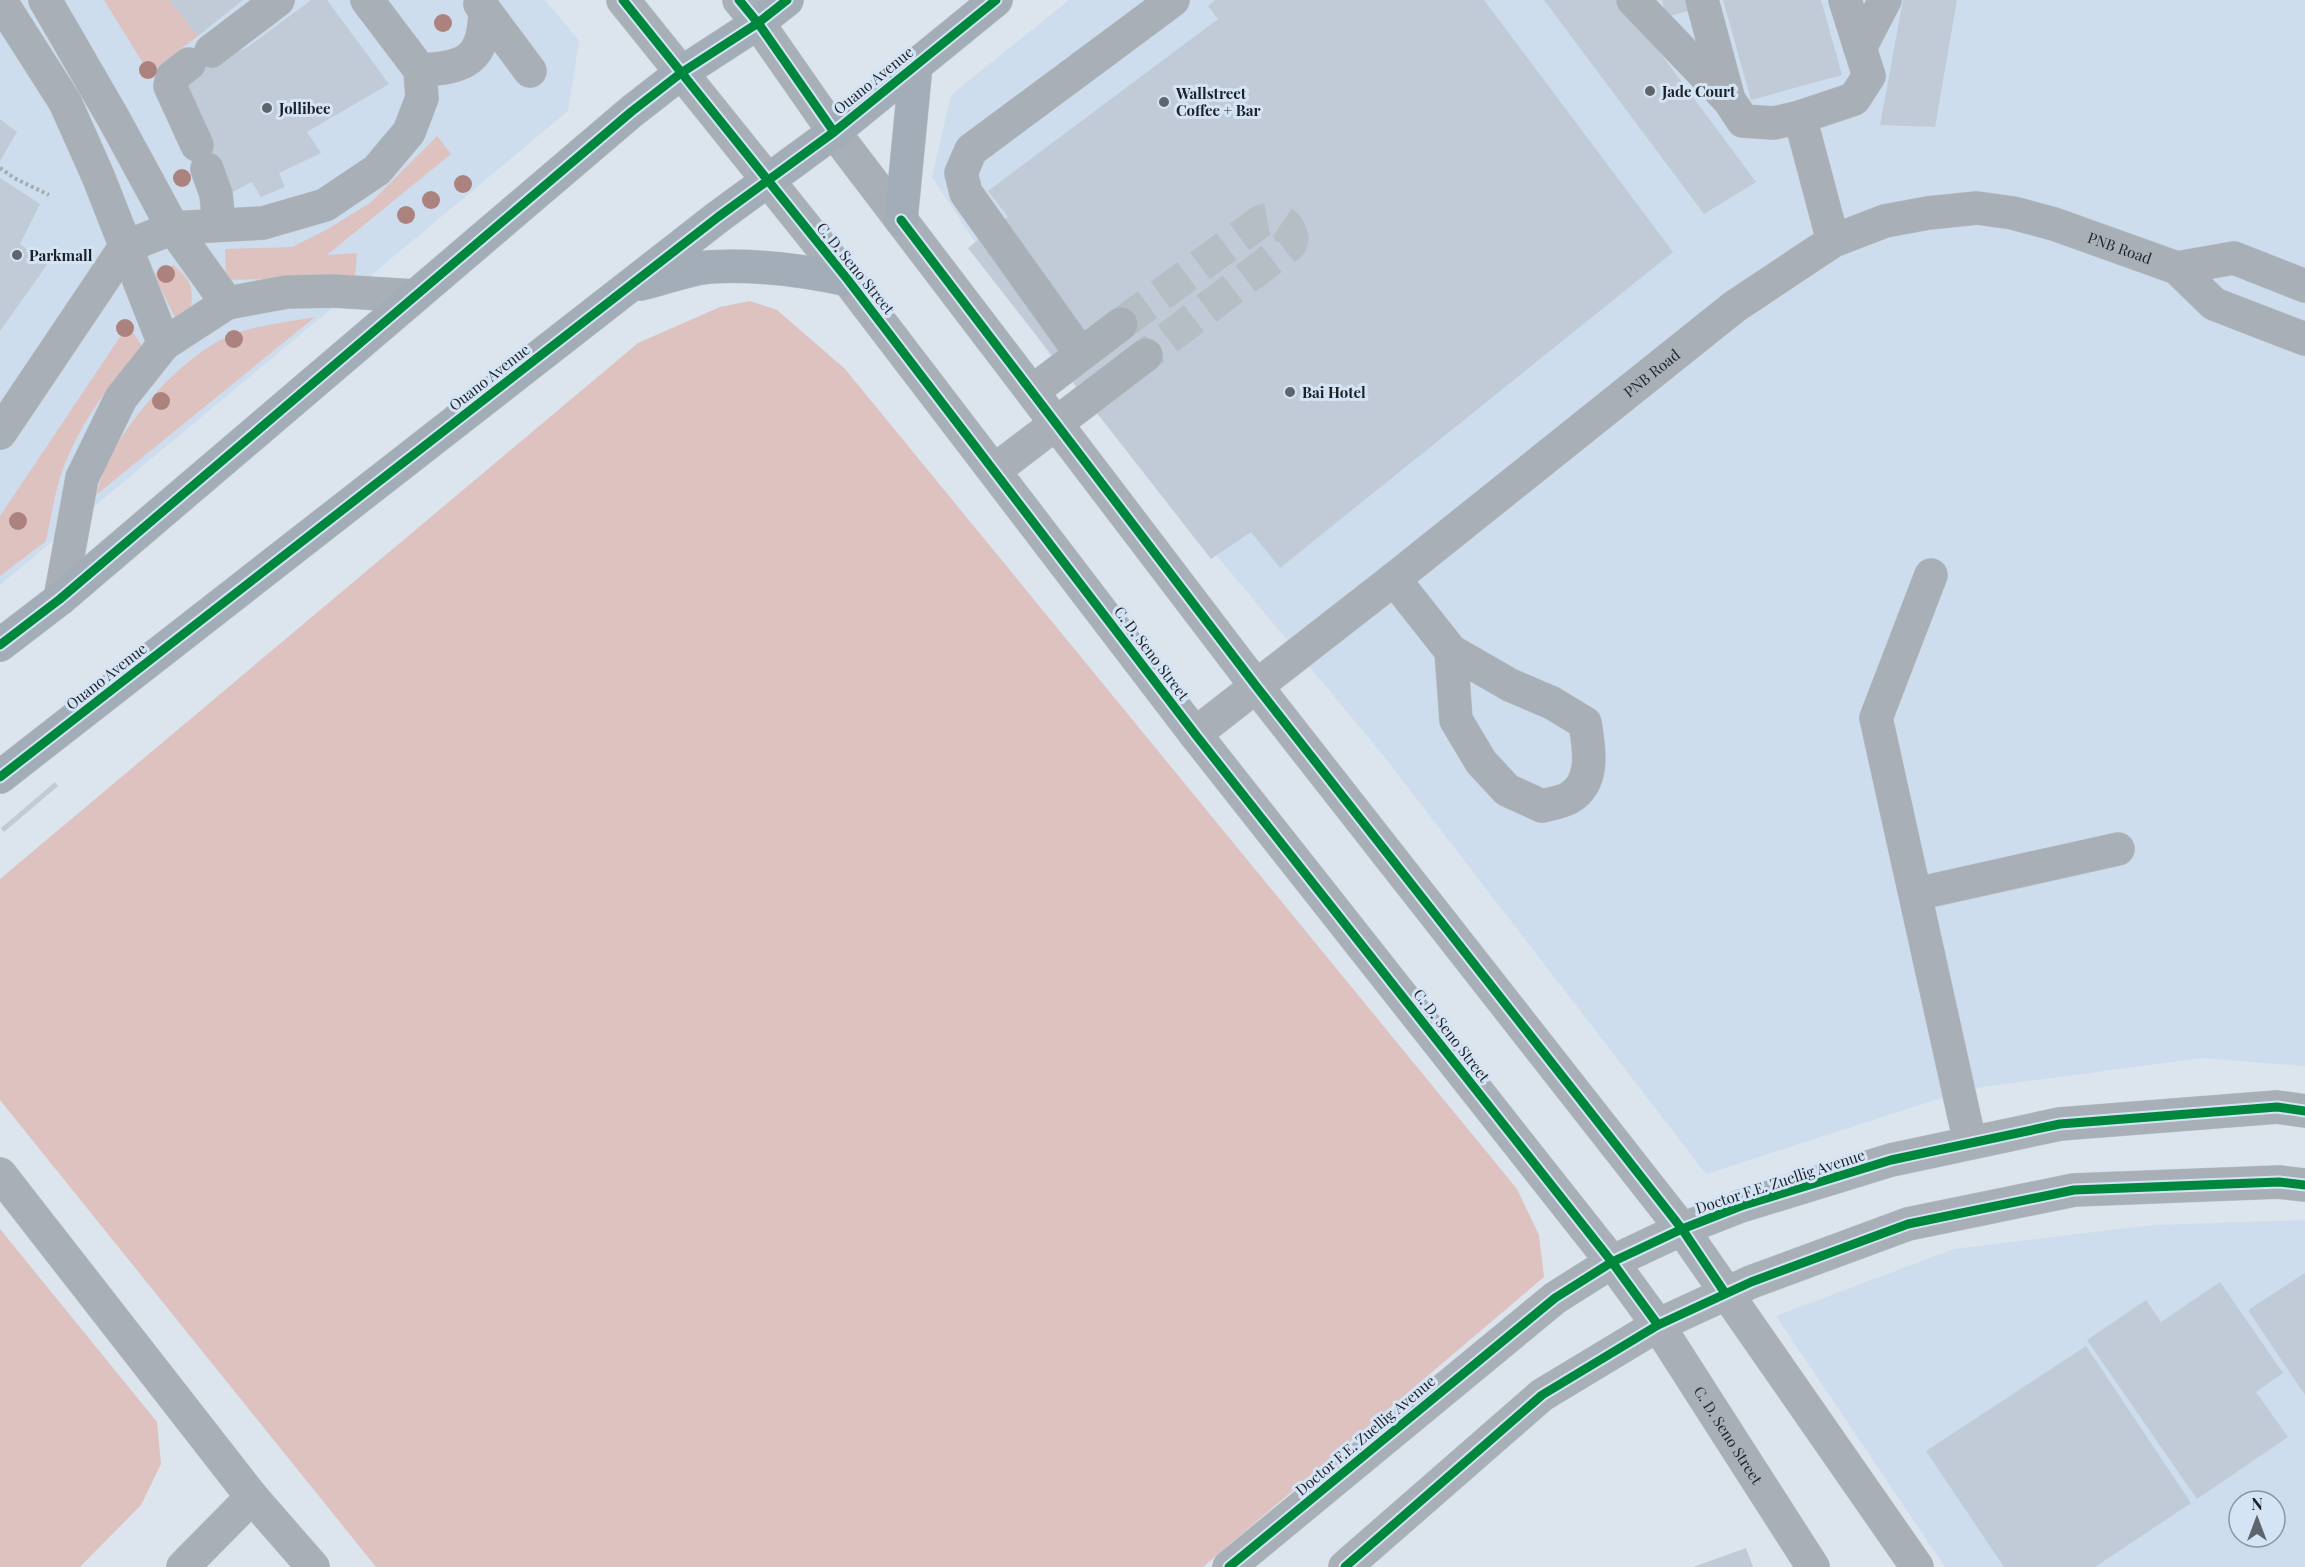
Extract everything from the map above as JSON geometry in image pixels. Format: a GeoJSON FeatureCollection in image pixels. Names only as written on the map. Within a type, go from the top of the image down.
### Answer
{"type":"FeatureCollection","features":[{"type":"Feature","properties":{"kind":"highway"},"geometry":{"type":"LineString","coordinates":[[0,645],[60,599],[631,112],[681,73],[748,11],[787,0]]}},
{"type":"Feature","properties":{"kind":"highway","name":"Ouano Avenue"},"geometry":{"type":"LineString","coordinates":[[0,777],[766,180],[834,132],[996,0]]}},
{"type":"Feature","properties":{"kind":"highway"},"geometry":{"type":"LineString","coordinates":[[901,220],[915,65]]}},
{"type":"Feature","properties":{"kind":"highway"},"geometry":{"type":"LineString","coordinates":[[628,288],[707,267],[762,267],[816,273],[848,280]]}},
{"type":"Feature","properties":{"kind":"street"},"geometry":{"type":"LineString","coordinates":[[0,0],[65,102],[98,176],[164,344]]}},
{"type":"Feature","properties":{"kind":"street"},"geometry":{"type":"LineString","coordinates":[[45,0],[115,121],[173,228],[227,303]]}},
{"type":"Feature","properties":{"kind":"street"},"geometry":{"type":"LineString","coordinates":[[219,225],[216,194],[170,86],[172,77],[278,0]]}},
{"type":"Feature","properties":{"kind":"street"},"geometry":{"type":"LineString","coordinates":[[0,433],[125,247],[173,228],[263,223],[324,205],[377,170],[409,132],[422,98],[420,70],[367,0]]}},
{"type":"Feature","properties":{"kind":"street","name":"C. D. Seno Street"},"geometry":{"type":"LineString","coordinates":[[623,0],[848,280],[1195,734],[1612,1262],[1658,1325],[1813,1567]]}},
{"type":"Feature","properties":{"kind":"street"},"geometry":{"type":"LineString","coordinates":[[1082,354],[966,193],[961,173],[971,150],[1173,0]]}},
{"type":"Feature","properties":{"kind":"street"},"geometry":{"type":"LineString","coordinates":[[1633,0],[1729,100],[1743,121],[1774,123],[1854,99],[1869,76],[1845,0]]}},
{"type":"Feature","properties":{"kind":"street"},"geometry":{"type":"LineString","coordinates":[[1702,0],[1729,100]]}},
{"type":"Feature","properties":{"kind":"street"},"geometry":{"type":"LineString","coordinates":[[1860,48],[1885,0]]}},
{"type":"Feature","properties":{"kind":"street"},"geometry":{"type":"LineString","coordinates":[[420,70],[445,69],[468,60],[481,46],[485,31],[481,5]]}},
{"type":"Feature","properties":{"kind":"street"},"geometry":{"type":"LineString","coordinates":[[481,5],[530,71]]}},
{"type":"Feature","properties":{"kind":"street"},"geometry":{"type":"LineString","coordinates":[[748,11],[834,132],[1256,686],[1682,1229],[1917,1567]]}},
{"type":"Feature","properties":{"kind":"street"},"geometry":{"type":"LineString","coordinates":[[1800,117],[1833,241]]}},
{"type":"Feature","properties":{"kind":"street","name":"PNB Road"},"geometry":{"type":"LineString","coordinates":[[1195,734],[1394,579],[1734,307],[1833,241],[1885,221],[1928,213],[1977,208],[2013,213],[2054,224],[2177,268],[2214,304],[2305,339]]}},
{"type":"Feature","properties":{"kind":"street","name":"PNB Road"},"geometry":{"type":"LineString","coordinates":[[2177,268],[2234,258],[2305,286]]}},
{"type":"Feature","properties":{"kind":"street"},"geometry":{"type":"LineString","coordinates":[[60,599],[82,478],[121,398],[164,344],[227,303],[287,292],[334,291],[415,296]]}},
{"type":"Feature","properties":{"kind":"street"},"geometry":{"type":"LineString","coordinates":[[1033,391],[1121,324]]}},
{"type":"Feature","properties":{"kind":"street"},"geometry":{"type":"LineString","coordinates":[[995,470],[1146,355]]}},
{"type":"Feature","properties":{"kind":"street"},"geometry":{"type":"LineString","coordinates":[[1931,575],[1876,718],[1970,1143]]}},
{"type":"Feature","properties":{"kind":"street"},"geometry":{"type":"LineString","coordinates":[[1394,579],[1451,651],[1510,685],[1552,702],[1585,723],[1590,756],[1584,782],[1570,798],[1542,806],[1506,790],[1481,762],[1456,720],[1451,651]]}},
{"type":"Feature","properties":{"kind":"street"},"geometry":{"type":"LineString","coordinates":[[1916,894],[2118,849]]}},
{"type":"Feature","properties":{"kind":"street","name":"Doctor F.E. Zuellig Avenue"},"geometry":{"type":"LineString","coordinates":[[1230,1567],[1555,1298],[1612,1262],[1682,1229],[1741,1206],[1891,1160],[2060,1124],[2277,1107],[2305,1111]]}},
{"type":"Feature","properties":{"kind":"street"},"geometry":{"type":"LineString","coordinates":[[0,1174],[252,1497],[314,1567]]}},
{"type":"Feature","properties":{"kind":"street"},"geometry":{"type":"LineString","coordinates":[[1345,1567],[1542,1395],[1658,1325],[1725,1293],[1800,1262],[1908,1224],[2074,1190],[2279,1182],[2305,1185]]}},
{"type":"Feature","properties":{"kind":"street"},"geometry":{"type":"LineString","coordinates":[[183,1567],[252,1497]]}},
{"type":"Feature","properties":{"kind":"path"},"geometry":{"type":"LineString","coordinates":[[0,168],[14,178],[49,195]]}},
{"type":"Feature","properties":{"kind":"shaded area","name":"Parkmall"},"geometry":{"type":"Polygon","coordinates":[[[0,0],[545,0],[579,41],[568,111],[0,585],[0,0]]]}},
{"type":"Feature","properties":{"kind":"shaded area"},"geometry":{"type":"Polygon","coordinates":[[[104,0],[169,0],[198,36],[149,73],[104,0]]]}},
{"type":"Feature","properties":{"kind":"shaded area"},"geometry":{"type":"Polygon","coordinates":[[[1069,0],[2305,0],[2305,1066],[2202,1058],[1969,1089],[1706,1174],[1383,755],[1049,354],[932,177],[951,95],[1069,0]]]}},
{"type":"Feature","properties":{"kind":"shaded area"},"geometry":{"type":"Polygon","coordinates":[[[437,136],[451,154],[327,255],[357,253],[355,277],[226,280],[225,249],[292,247],[326,230],[370,203],[437,136]]]}},
{"type":"Feature","properties":{"kind":"shaded area"},"geometry":{"type":"Polygon","coordinates":[[[174,265],[187,279],[192,292],[191,306],[175,317],[153,274],[174,265]]]}},
{"type":"Feature","properties":{"kind":"shaded area"},"geometry":{"type":"Polygon","coordinates":[[[750,301],[777,310],[845,369],[1517,1189],[1539,1235],[1544,1277],[1203,1567],[376,1567],[0,1100],[0,879],[638,343],[720,307],[750,301]]]}},
{"type":"Feature","properties":{"kind":"shaded area"},"geometry":{"type":"Polygon","coordinates":[[[315,317],[96,495],[107,464],[130,425],[160,389],[194,357],[239,332],[315,317]]]}},
{"type":"Feature","properties":{"kind":"shaded area"},"geometry":{"type":"Polygon","coordinates":[[[128,325],[142,346],[101,398],[75,441],[60,477],[46,541],[0,576],[0,516],[128,325]]]}},
{"type":"Feature","properties":{"kind":"shaded area"},"geometry":{"type":"Polygon","coordinates":[[[2305,1220],[2305,1567],[1945,1567],[1776,1316],[1954,1249],[2153,1225],[2305,1220]]]}},
{"type":"Feature","properties":{"kind":"shaded area"},"geometry":{"type":"Polygon","coordinates":[[[0,1229],[157,1422],[161,1464],[141,1505],[80,1567],[0,1567],[0,1229]]]}},
{"type":"Feature","properties":{"kind":"building"},"geometry":{"type":"Polygon","coordinates":[[[169,0],[243,0],[198,36],[169,0]]]}},
{"type":"Feature","properties":{"kind":"building","name":"Jollibee"},"geometry":{"type":"Polygon","coordinates":[[[311,0],[327,0],[389,84],[307,132],[321,153],[279,173],[285,187],[261,197],[252,182],[223,197],[175,81],[185,57],[218,60],[248,47],[311,0]]]}},
{"type":"Feature","properties":{"kind":"building","name":"Bai Hotel"},"geometry":{"type":"Polygon","coordinates":[[[1215,0],[1484,0],[1673,252],[1280,568],[1251,532],[1211,559],[968,248],[1008,217],[988,191],[1218,19],[1208,6],[1215,0]]]}},
{"type":"Feature","properties":{"kind":"building","name":"Jade Court"},"geometry":{"type":"Polygon","coordinates":[[[1544,0],[1621,0],[1756,182],[1704,214],[1544,0]]]}},
{"type":"Feature","properties":{"kind":"building"},"geometry":{"type":"Polygon","coordinates":[[[1662,0],[1688,0],[1691,10],[1666,17],[1662,0]]]}},
{"type":"Feature","properties":{"kind":"building"},"geometry":{"type":"Polygon","coordinates":[[[1723,0],[1821,0],[1842,75],[1751,100],[1723,0]]]}},
{"type":"Feature","properties":{"kind":"building"},"geometry":{"type":"Polygon","coordinates":[[[1903,0],[1957,0],[1935,127],[1880,125],[1903,0]]]}},
{"type":"Feature","properties":{"kind":"building"},"geometry":{"type":"Polygon","coordinates":[[[0,119],[17,132],[0,161],[0,119]]]}},
{"type":"Feature","properties":{"kind":"building","name":"Parkmall"},"geometry":{"type":"Polygon","coordinates":[[[0,178],[40,204],[20,244],[47,265],[0,331],[0,178]]]}},
{"type":"Feature","properties":{"kind":"building"},"geometry":{"type":"Polygon","coordinates":[[[55,782],[58,786],[4,832],[2,830],[1,828],[55,782]]]}},
{"type":"Feature","properties":{"kind":"building"},"geometry":{"type":"Polygon","coordinates":[[[2305,1273],[2305,1395],[2248,1310],[2305,1273]]]}},
{"type":"Feature","properties":{"kind":"building"},"geometry":{"type":"Polygon","coordinates":[[[2220,1282],[2283,1373],[2256,1392],[2288,1437],[2197,1499],[2087,1340],[2146,1300],[2161,1322],[2220,1282]]]}},
{"type":"Feature","properties":{"kind":"building"},"geometry":{"type":"Polygon","coordinates":[[[2086,1346],[2191,1503],[2095,1567],[2004,1567],[1926,1451],[2086,1346]]]}},
{"type":"Feature","properties":{"kind":"building"},"geometry":{"type":"Polygon","coordinates":[[[1746,1548],[1753,1567],[1693,1567],[1746,1548]]]}},
{"type":"Feature","properties":{"kind":"tunnel"},"geometry":{"type":"LineString","coordinates":[[1121,324],[1260,222],[1270,219],[1280,221],[1288,227],[1292,238],[1290,245],[1146,355]]}},
{"type":"Feature","properties":{"kind":"cycle path"},"geometry":{"type":"LineString","coordinates":[[623,0],[848,280],[1195,734],[1612,1262],[1658,1325]]}},
{"type":"Feature","properties":{"kind":"cycle path"},"geometry":{"type":"LineString","coordinates":[[739,0],[758,23],[834,132]]}},
{"type":"Feature","properties":{"kind":"cycle path"},"geometry":{"type":"LineString","coordinates":[[0,645],[60,599],[631,112],[681,73],[758,23],[787,0]]}},
{"type":"Feature","properties":{"kind":"cycle path"},"geometry":{"type":"LineString","coordinates":[[0,777],[718,217],[834,132],[996,0]]}},
{"type":"Feature","properties":{"kind":"cycle path"},"geometry":{"type":"LineString","coordinates":[[901,220],[1256,686],[1682,1229],[1725,1293]]}},
{"type":"Feature","properties":{"kind":"cycle path"},"geometry":{"type":"LineString","coordinates":[[1229,1567],[1555,1298],[1612,1262],[1682,1229],[1741,1206],[1891,1160],[2060,1124],[2277,1107],[2305,1111]]}},
{"type":"Feature","properties":{"kind":"cycle path"},"geometry":{"type":"LineString","coordinates":[[1345,1567],[1542,1395],[1658,1325],[1751,1282],[1908,1224],[2074,1190],[2279,1182],[2305,1185]]}},
{"type":"Feature","properties":{"kind":"place","name":"Jade Court"},"geometry":{"type":"Point","coordinates":[1650,91]}},
{"type":"Feature","properties":{"kind":"place","name":"Wallstreet Coffee + Bar"},"geometry":{"type":"Point","coordinates":[1164,102]}},
{"type":"Feature","properties":{"kind":"place","name":"Jollibee"},"geometry":{"type":"Point","coordinates":[267,108]}},
{"type":"Feature","properties":{"kind":"place","name":"Parkmall"},"geometry":{"type":"Point","coordinates":[17,255]}},
{"type":"Feature","properties":{"kind":"place","name":"Bai Hotel"},"geometry":{"type":"Point","coordinates":[1290,392]}}]}
